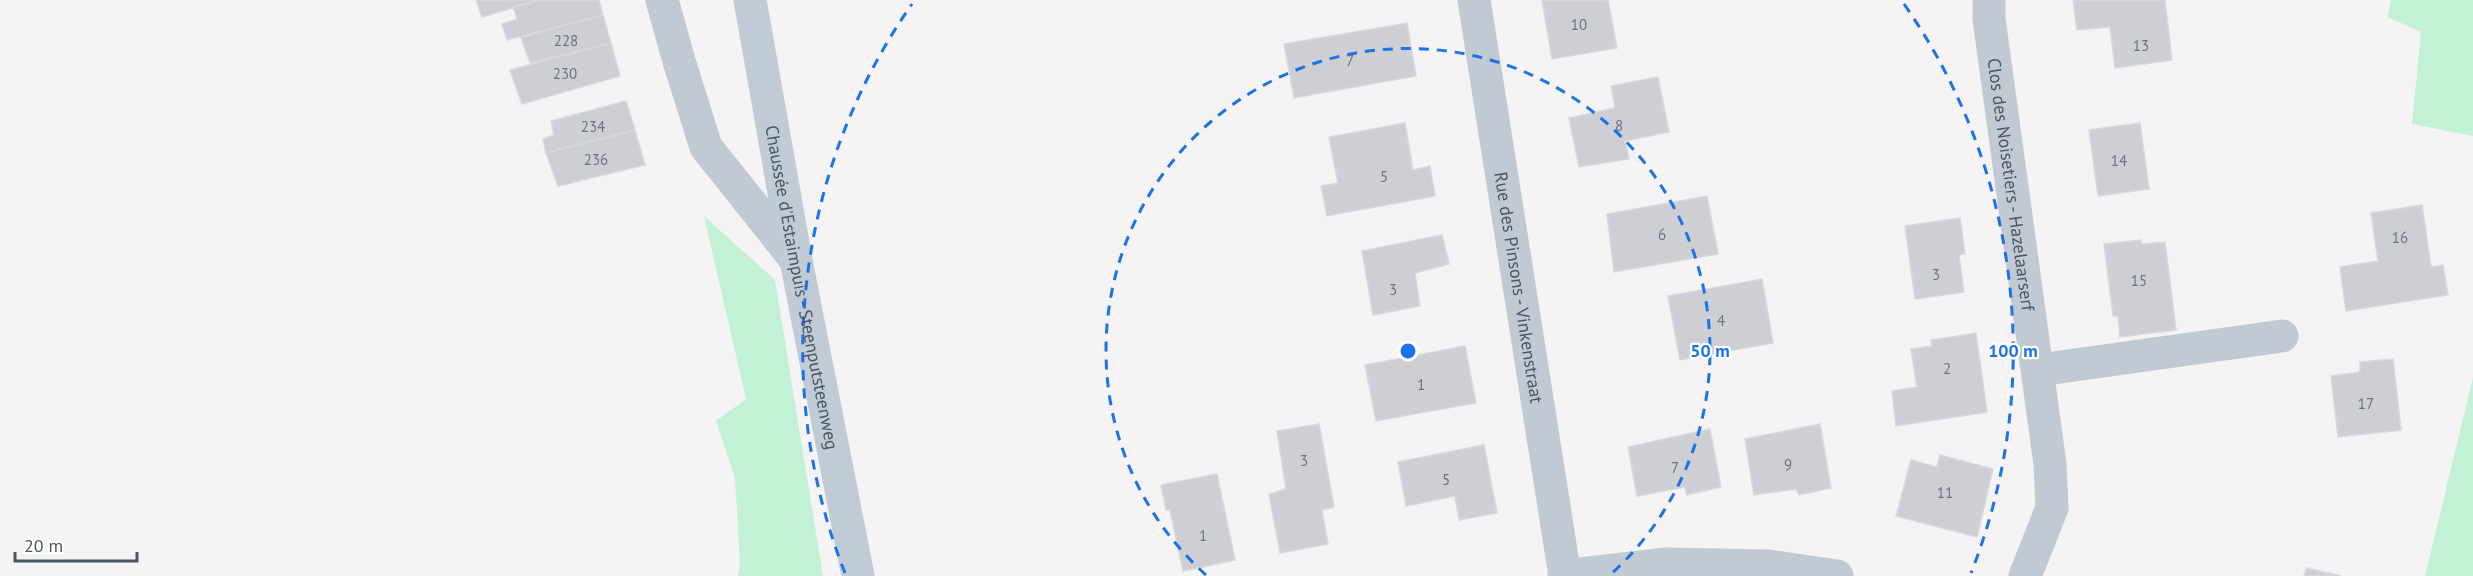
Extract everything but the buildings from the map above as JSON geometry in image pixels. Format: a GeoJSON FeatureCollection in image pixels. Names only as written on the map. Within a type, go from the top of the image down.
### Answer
{"type":"FeatureCollection","features":[{"type":"Feature","properties":{"kind":"main road","name":"Chaussée d'Estaimpuis - Steenputsteenweg"},"geometry":{"type":"LineString","coordinates":[[750,0],[796,260],[858,576]]}},
{"type":"Feature","properties":{"kind":"street"},"geometry":{"type":"LineString","coordinates":[[662,0],[706,147],[796,260]]}},
{"type":"Feature","properties":{"kind":"street","name":"Rue des Pinsons - Vinkenstraat"},"geometry":{"type":"LineString","coordinates":[[1474,0],[1565,576]]}},
{"type":"Feature","properties":{"kind":"street","name":"Clos des Noisetiers - Hazelaarserf"},"geometry":{"type":"LineString","coordinates":[[1989,0],[1989,19],[2039,370],[2050,464],[2052,508],[2025,576]]}},
{"type":"Feature","properties":{"kind":"street"},"geometry":{"type":"LineString","coordinates":[[2039,370],[2282,336]]}},
{"type":"Feature","properties":{"kind":"street"},"geometry":{"type":"LineString","coordinates":[[1565,576],[1666,564],[1769,566],[1837,576]]}},
{"type":"Feature","properties":{"kind":"green space"},"geometry":{"type":"Polygon","coordinates":[[[2391,0],[2473,0],[2473,136],[2412,124],[2421,32],[2388,17],[2391,0]]]}},
{"type":"Feature","properties":{"kind":"green space"},"geometry":{"type":"Polygon","coordinates":[[[704,216],[775,280],[823,576],[738,576],[740,565],[735,478],[716,421],[746,399],[704,216]]]}},
{"type":"Feature","properties":{"kind":"green space"},"geometry":{"type":"Polygon","coordinates":[[[2473,378],[2473,576],[2425,576],[2473,378]]]}}]}
